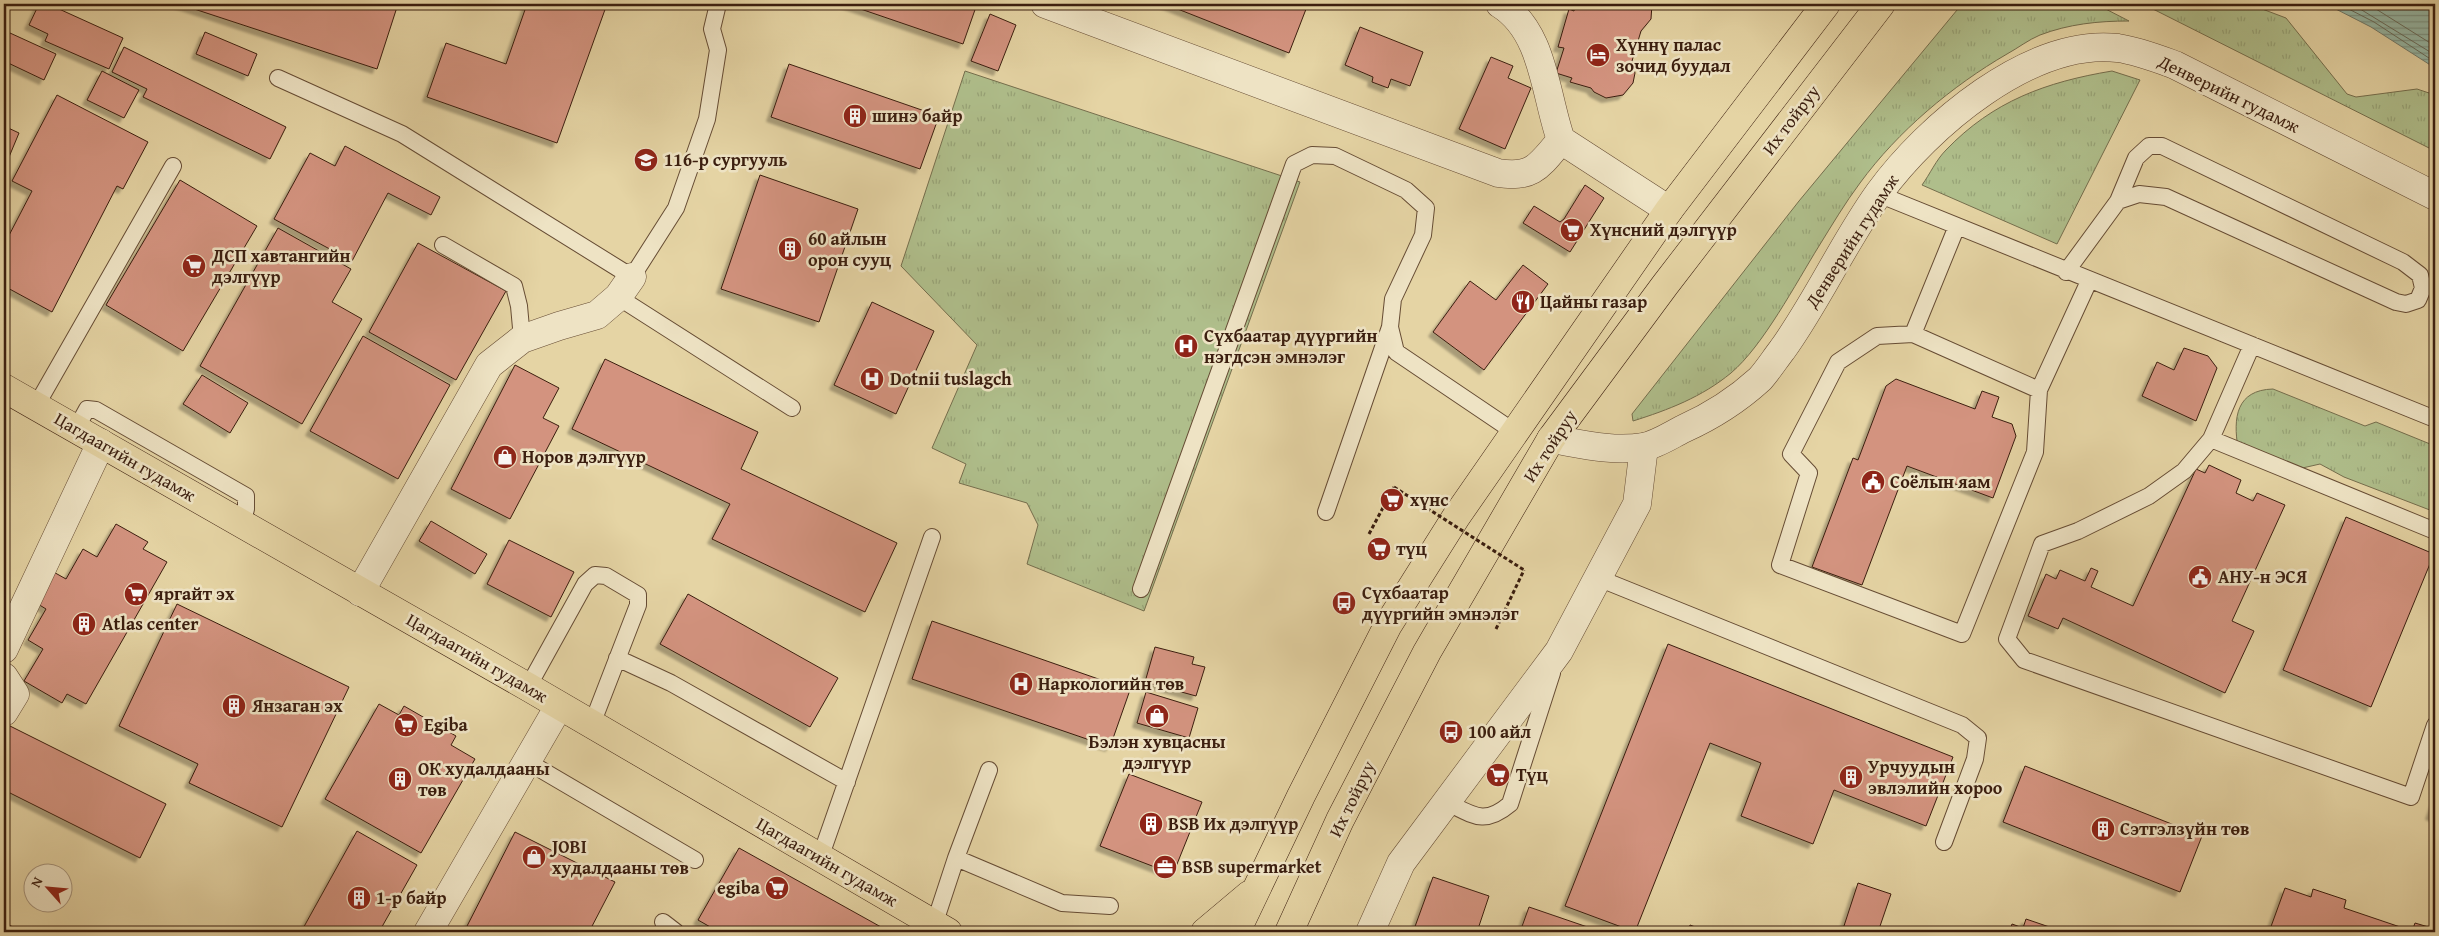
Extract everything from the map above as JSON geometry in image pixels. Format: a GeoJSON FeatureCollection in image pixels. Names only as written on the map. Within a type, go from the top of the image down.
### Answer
{"type":"FeatureCollection","features":[{"type":"Feature","properties":{"kind":"main road","name":"Их тойруу"},"geometry":{"type":"LineString","coordinates":[[1236,932],[1388,625],[1513,431],[1669,210],[1826,4]]}},
{"type":"Feature","properties":{"kind":"main road","name":"Их тойруу"},"geometry":{"type":"LineString","coordinates":[[1290,932],[1340,820],[1427,652],[1551,439],[1672,277],[1881,4]]}},
{"type":"Feature","properties":{"kind":"main road","name":"Цагдаагийн гудамж"},"geometry":{"type":"LineString","coordinates":[[4,388],[528,687],[941,928]]}},
{"type":"Feature","properties":{"kind":"main road"},"geometry":{"type":"LineString","coordinates":[[1205,932],[1256,889]]}},
{"type":"Feature","properties":{"kind":"street"},"geometry":{"type":"LineString","coordinates":[[1045,4],[1498,173],[1526,174],[1537,168],[1561,140]]}},
{"type":"Feature","properties":{"kind":"street"},"geometry":{"type":"LineString","coordinates":[[1500,4],[1517,18],[1535,50],[1561,140],[1669,210]]}},
{"type":"Feature","properties":{"kind":"street","name":"Денверийн гудамж"},"geometry":{"type":"LineString","coordinates":[[1551,439],[1595,447],[1644,447],[1727,406],[1761,377],[1796,330],[1878,194],[1906,159],[1940,127],[1981,94],[2011,74],[2063,54],[2088,49],[2116,48],[2142,52],[2175,65],[2435,196]]}},
{"type":"Feature","properties":{"kind":"street"},"geometry":{"type":"LineString","coordinates":[[360,592],[489,366],[522,339],[559,326],[597,316],[625,287]]}},
{"type":"Feature","properties":{"kind":"street"},"geometry":{"type":"LineString","coordinates":[[4,649],[101,444]]}},
{"type":"Feature","properties":{"kind":"street"},"geometry":{"type":"LineString","coordinates":[[1370,932],[1401,862],[1558,651],[1637,504],[1644,447]]}},
{"type":"Feature","properties":{"kind":"street"},"geometry":{"type":"LineString","coordinates":[[4,677],[15,694],[4,712]]}},
{"type":"Feature","properties":{"kind":"street"},"geometry":{"type":"LineString","coordinates":[[428,932],[560,706]]}},
{"type":"Feature","properties":{"kind":"lane"},"geometry":{"type":"LineString","coordinates":[[625,287],[646,258],[676,208],[707,119],[718,50],[712,30],[718,4]]}},
{"type":"Feature","properties":{"kind":"lane"},"geometry":{"type":"LineString","coordinates":[[278,78],[402,134],[625,287],[792,408]]}},
{"type":"Feature","properties":{"kind":"lane"},"geometry":{"type":"LineString","coordinates":[[2066,272],[2118,201],[2136,158],[2149,146],[2162,146],[2403,262],[2420,275],[2423,288],[2418,300],[2406,304],[2396,302],[2166,196],[2139,194],[2118,201]]}},
{"type":"Feature","properties":{"kind":"lane"},"geometry":{"type":"LineString","coordinates":[[1141,589],[1294,164],[1312,155],[1336,156],[1406,190],[1426,208],[1423,235],[1393,299],[1390,327],[1326,512]]}},
{"type":"Feature","properties":{"kind":"lane"},"geometry":{"type":"LineString","coordinates":[[36,406],[173,166]]}},
{"type":"Feature","properties":{"kind":"lane"},"geometry":{"type":"LineString","coordinates":[[1878,194],[2066,272],[2435,419]]}},
{"type":"Feature","properties":{"kind":"lane"},"geometry":{"type":"LineString","coordinates":[[1913,334],[1957,226]]}},
{"type":"Feature","properties":{"kind":"lane"},"geometry":{"type":"LineString","coordinates":[[443,246],[514,286],[519,306],[522,339]]}},
{"type":"Feature","properties":{"kind":"lane"},"geometry":{"type":"LineString","coordinates":[[2039,390],[1913,334],[1877,336],[1838,362],[1791,454],[1809,473],[1780,565],[1962,634],[2035,452],[2039,390],[2089,281]]}},
{"type":"Feature","properties":{"kind":"lane"},"geometry":{"type":"LineString","coordinates":[[1390,327],[1396,352],[1513,431]]}},
{"type":"Feature","properties":{"kind":"lane"},"geometry":{"type":"LineString","coordinates":[[2252,345],[2211,439],[2184,471],[2149,496],[2078,531],[2042,544],[2007,640],[2024,660],[2411,797],[2435,725]]}},
{"type":"Feature","properties":{"kind":"lane"},"geometry":{"type":"LineString","coordinates":[[76,429],[87,409],[96,410],[159,445],[246,496],[246,509],[242,524]]}},
{"type":"Feature","properties":{"kind":"lane"},"geometry":{"type":"LineString","coordinates":[[2211,439],[2435,531]]}},
{"type":"Feature","properties":{"kind":"lane"},"geometry":{"type":"LineString","coordinates":[[820,858],[932,537]]}},
{"type":"Feature","properties":{"kind":"lane"},"geometry":{"type":"LineString","coordinates":[[528,687],[585,584],[595,576],[606,576],[638,595],[638,606],[592,724]]}},
{"type":"Feature","properties":{"kind":"lane"},"geometry":{"type":"LineString","coordinates":[[1598,578],[1962,725],[1978,738],[1975,759],[1944,842]]}},
{"type":"Feature","properties":{"kind":"lane"},"geometry":{"type":"LineString","coordinates":[[1446,802],[1481,818],[1498,815],[1510,804],[1558,651]]}},
{"type":"Feature","properties":{"kind":"lane"},"geometry":{"type":"LineString","coordinates":[[618,658],[671,683],[847,782]]}},
{"type":"Feature","properties":{"kind":"lane"},"geometry":{"type":"LineString","coordinates":[[528,762],[695,860]]}},
{"type":"Feature","properties":{"kind":"lane"},"geometry":{"type":"LineString","coordinates":[[941,928],[956,858],[988,770]]}},
{"type":"Feature","properties":{"kind":"lane"},"geometry":{"type":"LineString","coordinates":[[956,858],[1062,902],[1110,906]]}},
{"type":"Feature","properties":{"kind":"lane"},"geometry":{"type":"LineString","coordinates":[[663,922],[676,932]]}},
{"type":"Feature","properties":{"kind":"path"},"geometry":{"type":"LineString","coordinates":[[1369,534],[1394,487],[1524,570],[1496,629]]}},
{"type":"Feature","properties":{"kind":"green space"},"geometry":{"type":"Polygon","coordinates":[[[1962,4],[2096,4],[2129,21],[2084,24],[2040,35],[1986,67],[1946,95],[1891,145],[1860,183],[1767,331],[1743,361],[1720,382],[1696,396],[1633,421],[1632,414],[1799,201],[1962,4]]]}},
{"type":"Feature","properties":{"kind":"green space"},"geometry":{"type":"Polygon","coordinates":[[[2143,4],[2249,4],[2286,18],[2347,94],[2356,97],[2417,89],[2435,95],[2435,151],[2143,4]]]}},
{"type":"Feature","properties":{"kind":"green space"},"geometry":{"type":"Polygon","coordinates":[[[965,71],[1300,182],[1144,611],[1027,564],[1038,525],[1027,503],[959,483],[966,464],[932,448],[977,345],[901,266],[965,71]]]}},
{"type":"Feature","properties":{"kind":"green space"},"geometry":{"type":"Polygon","coordinates":[[[2112,71],[2140,80],[2057,244],[1922,185],[1946,150],[1964,133],[2002,106],[2022,96],[2065,81],[2112,71]]]}},
{"type":"Feature","properties":{"kind":"green space"},"geometry":{"type":"Polygon","coordinates":[[[2273,389],[2365,426],[2376,422],[2435,446],[2435,512],[2344,477],[2320,464],[2298,469],[2238,448],[2237,416],[2244,400],[2251,394],[2273,389]]]}},
{"type":"Feature","properties":{"kind":"water"},"geometry":{"type":"Polygon","coordinates":[[[2326,4],[2435,4],[2435,68],[2371,27],[2326,4]]]}},
{"type":"Feature","properties":{"kind":"building"},"geometry":{"type":"Polygon","coordinates":[[[39,4],[48,4],[123,38],[109,69],[45,41],[48,34],[29,25],[39,4]]]}},
{"type":"Feature","properties":{"kind":"building"},"geometry":{"type":"Polygon","coordinates":[[[179,4],[398,4],[377,69],[179,4]]]}},
{"type":"Feature","properties":{"kind":"building"},"geometry":{"type":"Polygon","coordinates":[[[527,4],[607,4],[557,143],[427,97],[446,43],[506,64],[527,4]]]}},
{"type":"Feature","properties":{"kind":"building"},"geometry":{"type":"Polygon","coordinates":[[[846,4],[977,4],[963,44],[846,4]]]}},
{"type":"Feature","properties":{"kind":"building"},"geometry":{"type":"Polygon","coordinates":[[[1165,4],[1308,4],[1289,53],[1165,4]]]}},
{"type":"Feature","properties":{"kind":"building","name":"Хүннү палас зочид буудал"},"geometry":{"type":"Polygon","coordinates":[[[1576,4],[1652,4],[1651,19],[1641,31],[1632,61],[1635,73],[1633,83],[1623,95],[1606,98],[1594,92],[1591,88],[1570,82],[1572,78],[1556,73],[1564,48],[1558,47],[1569,9],[1574,11],[1576,4]]]}},
{"type":"Feature","properties":{"kind":"building"},"geometry":{"type":"Polygon","coordinates":[[[990,14],[1016,25],[998,71],[971,61],[990,14]]]}},
{"type":"Feature","properties":{"kind":"building"},"geometry":{"type":"Polygon","coordinates":[[[1360,27],[1423,52],[1410,86],[1391,79],[1388,88],[1372,82],[1373,77],[1345,65],[1360,27]]]}},
{"type":"Feature","properties":{"kind":"building"},"geometry":{"type":"Polygon","coordinates":[[[205,32],[257,54],[248,76],[196,54],[205,32]]]}},
{"type":"Feature","properties":{"kind":"building"},"geometry":{"type":"Polygon","coordinates":[[[10,33],[56,54],[44,80],[4,61],[4,46],[10,33]]]}},
{"type":"Feature","properties":{"kind":"building"},"geometry":{"type":"Polygon","coordinates":[[[124,47],[286,127],[270,159],[143,97],[147,89],[112,72],[124,47]]]}},
{"type":"Feature","properties":{"kind":"building"},"geometry":{"type":"Polygon","coordinates":[[[1491,57],[1513,66],[1508,78],[1531,88],[1505,149],[1459,129],[1491,57]]]}},
{"type":"Feature","properties":{"kind":"building","name":"шинэ байр"},"geometry":{"type":"Polygon","coordinates":[[[789,64],[939,116],[920,169],[771,117],[789,64]]]}},
{"type":"Feature","properties":{"kind":"building"},"geometry":{"type":"Polygon","coordinates":[[[102,71],[139,90],[124,118],[87,100],[102,71]]]}},
{"type":"Feature","properties":{"kind":"building"},"geometry":{"type":"Polygon","coordinates":[[[57,95],[148,142],[123,189],[117,186],[52,312],[4,286],[4,245],[32,191],[12,181],[57,95]]]}},
{"type":"Feature","properties":{"kind":"building"},"geometry":{"type":"Polygon","coordinates":[[[4,126],[19,133],[4,169],[4,126]]]}},
{"type":"Feature","properties":{"kind":"building"},"geometry":{"type":"Polygon","coordinates":[[[345,146],[440,197],[431,215],[388,193],[352,261],[274,219],[310,153],[335,166],[345,146]]]}},
{"type":"Feature","properties":{"kind":"building","name":"60 айлын орон сууц"},"geometry":{"type":"Polygon","coordinates":[[[760,175],[858,209],[819,322],[721,289],[760,175]]]}},
{"type":"Feature","properties":{"kind":"building"},"geometry":{"type":"Polygon","coordinates":[[[180,180],[257,226],[183,351],[106,305],[180,180]]]}},
{"type":"Feature","properties":{"kind":"building"},"geometry":{"type":"Polygon","coordinates":[[[1585,185],[1604,198],[1570,252],[1523,223],[1534,206],[1560,222],[1564,219],[1585,185]]]}},
{"type":"Feature","properties":{"kind":"building"},"geometry":{"type":"Polygon","coordinates":[[[278,228],[351,269],[332,302],[362,319],[302,424],[200,366],[278,228]]]}},
{"type":"Feature","properties":{"kind":"building"},"geometry":{"type":"Polygon","coordinates":[[[418,243],[506,291],[456,380],[369,332],[418,243]]]}},
{"type":"Feature","properties":{"kind":"building"},"geometry":{"type":"Polygon","coordinates":[[[1523,265],[1548,284],[1484,370],[1433,332],[1470,281],[1496,300],[1523,265]]]}},
{"type":"Feature","properties":{"kind":"building","name":"60 айлын орон сууц"},"geometry":{"type":"Polygon","coordinates":[[[872,302],[934,331],[896,414],[834,385],[872,302]]]}},
{"type":"Feature","properties":{"kind":"building"},"geometry":{"type":"Polygon","coordinates":[[[363,336],[450,385],[398,479],[310,431],[363,336]]]}},
{"type":"Feature","properties":{"kind":"building"},"geometry":{"type":"Polygon","coordinates":[[[2184,348],[2208,356],[2217,368],[2196,421],[2142,396],[2157,362],[2174,370],[2184,348]]]}},
{"type":"Feature","properties":{"kind":"building"},"geometry":{"type":"Polygon","coordinates":[[[605,359],[758,432],[741,469],[897,543],[865,612],[712,539],[730,504],[572,429],[605,359]]]}},
{"type":"Feature","properties":{"kind":"building","name":"Норов дэлгүүр"},"geometry":{"type":"Polygon","coordinates":[[[515,365],[559,388],[543,418],[559,426],[510,519],[451,489],[515,365]]]}},
{"type":"Feature","properties":{"kind":"building"},"geometry":{"type":"Polygon","coordinates":[[[202,375],[248,403],[230,433],[183,404],[202,375]]]}},
{"type":"Feature","properties":{"kind":"building","name":"Соёлын яам"},"geometry":{"type":"Polygon","coordinates":[[[1896,379],[1975,409],[1982,391],[1999,397],[1992,417],[2012,424],[2016,436],[1993,498],[1907,466],[1862,585],[1812,567],[1853,458],[1858,460],[1886,386],[1896,379]]]}},
{"type":"Feature","properties":{"kind":"building","name":"АНУ-н ЭСЯ"},"geometry":{"type":"Polygon","coordinates":[[[2209,465],[2241,480],[2236,493],[2253,501],[2257,493],[2285,505],[2232,621],[2254,631],[2225,693],[2063,618],[2058,629],[2028,616],[2046,574],[2056,579],[2060,570],[2085,581],[2091,568],[2098,571],[2091,587],[2133,606],[2196,469],[2205,473],[2209,465]]]}},
{"type":"Feature","properties":{"kind":"building","name":"АНУ-н ЭСЯ"},"geometry":{"type":"Polygon","coordinates":[[[2346,517],[2434,554],[2371,707],[2283,670],[2346,517]]]}},
{"type":"Feature","properties":{"kind":"building"},"geometry":{"type":"Polygon","coordinates":[[[431,521],[487,554],[475,574],[419,541],[431,521]]]}},
{"type":"Feature","properties":{"kind":"building","name":"Atlas center"},"geometry":{"type":"Polygon","coordinates":[[[116,524],[148,542],[143,549],[167,562],[86,704],[67,694],[62,703],[24,681],[43,649],[28,640],[46,609],[33,601],[50,570],[66,579],[83,549],[97,557],[116,524]]]}},
{"type":"Feature","properties":{"kind":"building"},"geometry":{"type":"Polygon","coordinates":[[[509,540],[574,572],[551,617],[487,584],[509,540]]]}},
{"type":"Feature","properties":{"kind":"building"},"geometry":{"type":"Polygon","coordinates":[[[688,594],[838,678],[810,727],[660,644],[688,594]]]}},
{"type":"Feature","properties":{"kind":"building","name":"Янзаган эх"},"geometry":{"type":"Polygon","coordinates":[[[177,604],[349,687],[282,827],[189,783],[198,764],[119,726],[177,604]]]}},
{"type":"Feature","properties":{"kind":"building","name":"Наркологийн төв"},"geometry":{"type":"Polygon","coordinates":[[[932,621],[1130,690],[1110,747],[912,679],[932,621]]]}},
{"type":"Feature","properties":{"kind":"building","name":"Урчуудын эвлэлийн хороо"},"geometry":{"type":"Polygon","coordinates":[[[1668,644],[1953,757],[1926,826],[1834,790],[1813,844],[1741,816],[1761,763],[1710,743],[1635,932],[1565,906],[1668,644]]]}},
{"type":"Feature","properties":{"kind":"building"},"geometry":{"type":"Polygon","coordinates":[[[1155,647],[1194,657],[1192,664],[1205,667],[1196,696],[1145,682],[1155,647]]]}},
{"type":"Feature","properties":{"kind":"building"},"geometry":{"type":"Polygon","coordinates":[[[1146,692],[1198,708],[1189,738],[1137,723],[1146,692]]]}},
{"type":"Feature","properties":{"kind":"building","name":"ОК худалдааны төв"},"geometry":{"type":"Polygon","coordinates":[[[379,704],[399,715],[404,706],[456,736],[451,745],[475,759],[421,853],[325,799],[379,704]]]}},
{"type":"Feature","properties":{"kind":"building"},"geometry":{"type":"Polygon","coordinates":[[[4,723],[166,804],[140,858],[4,790],[4,723]]]}},
{"type":"Feature","properties":{"kind":"building","name":"Сэтгэлзүйн төв"},"geometry":{"type":"Polygon","coordinates":[[[2025,766],[2202,836],[2180,892],[2003,822],[2025,766]]]}},
{"type":"Feature","properties":{"kind":"building","name":"BSB Их дэлгүүр"},"geometry":{"type":"Polygon","coordinates":[[[1129,774],[1202,802],[1173,874],[1100,846],[1129,774]]]}},
{"type":"Feature","properties":{"kind":"building"},"geometry":{"type":"Polygon","coordinates":[[[2435,801],[2435,817],[2430,815],[2435,801]]]}},
{"type":"Feature","properties":{"kind":"building","name":"1-р байр"},"geometry":{"type":"Polygon","coordinates":[[[357,831],[417,865],[379,932],[301,932],[357,831]]]}},
{"type":"Feature","properties":{"kind":"building","name":"JOBI худалдааны төв"},"geometry":{"type":"Polygon","coordinates":[[[515,832],[615,882],[589,932],[464,932],[515,832]]]}},
{"type":"Feature","properties":{"kind":"building"},"geometry":{"type":"Polygon","coordinates":[[[739,848],[890,932],[719,932],[698,920],[739,848]]]}},
{"type":"Feature","properties":{"kind":"building"},"geometry":{"type":"Polygon","coordinates":[[[1433,877],[1489,896],[1477,932],[1413,932],[1433,877]]]}},
{"type":"Feature","properties":{"kind":"building"},"geometry":{"type":"Polygon","coordinates":[[[1858,883],[1891,894],[1878,932],[1842,932],[1858,883]]]}},
{"type":"Feature","properties":{"kind":"building"},"geometry":{"type":"Polygon","coordinates":[[[2285,888],[2311,897],[2313,889],[2346,900],[2344,908],[2412,931],[2415,923],[2435,929],[2435,932],[2269,932],[2285,888]]]}},
{"type":"Feature","properties":{"kind":"building"},"geometry":{"type":"Polygon","coordinates":[[[1529,907],[1602,932],[1520,932],[1529,907]]]}},
{"type":"Feature","properties":{"kind":"building"},"geometry":{"type":"Polygon","coordinates":[[[2026,919],[2064,932],[2009,932],[2012,924],[2023,928],[2026,919]]]}},
{"type":"Feature","properties":{"kind":"building"},"geometry":{"type":"Polygon","coordinates":[[[5,923],[23,932],[4,932],[5,923]]]}},
{"type":"Feature","properties":{"kind":"building"},"geometry":{"type":"Polygon","coordinates":[[[1690,925],[1708,932],[1688,932],[1690,925]]]}},
{"type":"Feature","properties":{"kind":"place","name":"Хүннү палас зочид буудал"},"geometry":{"type":"Point","coordinates":[1598,55]}},
{"type":"Feature","properties":{"kind":"place","name":"шинэ байр"},"geometry":{"type":"Point","coordinates":[855,116]}},
{"type":"Feature","properties":{"kind":"place","name":"116-р сургууль"},"geometry":{"type":"Point","coordinates":[646,160]}},
{"type":"Feature","properties":{"kind":"place","name":"Хүнсний дэлгүүр"},"geometry":{"type":"Point","coordinates":[1572,230]}},
{"type":"Feature","properties":{"kind":"place","name":"60 айлын орон сууц"},"geometry":{"type":"Point","coordinates":[790,249]}},
{"type":"Feature","properties":{"kind":"place","name":"ДСП хавтангийн дэлгүүр"},"geometry":{"type":"Point","coordinates":[194,266]}},
{"type":"Feature","properties":{"kind":"place","name":"Цайны газар"},"geometry":{"type":"Point","coordinates":[1523,302]}},
{"type":"Feature","properties":{"kind":"place","name":"Сүхбаатар дүүргийн нэгдсэн эмнэлэг"},"geometry":{"type":"Point","coordinates":[1186,346]}},
{"type":"Feature","properties":{"kind":"place","name":"Dotnii tuslagch"},"geometry":{"type":"Point","coordinates":[872,379]}},
{"type":"Feature","properties":{"kind":"place","name":"Норов дэлгүүр"},"geometry":{"type":"Point","coordinates":[505,457]}},
{"type":"Feature","properties":{"kind":"place","name":"Соёлын яам"},"geometry":{"type":"Point","coordinates":[1873,482]}},
{"type":"Feature","properties":{"kind":"place","name":"хүнс"},"geometry":{"type":"Point","coordinates":[1392,500]}},
{"type":"Feature","properties":{"kind":"place","name":"түц"},"geometry":{"type":"Point","coordinates":[1379,549]}},
{"type":"Feature","properties":{"kind":"place","name":"АНУ-н ЭСЯ"},"geometry":{"type":"Point","coordinates":[2200,577]}},
{"type":"Feature","properties":{"kind":"place","name":"яргайт эх"},"geometry":{"type":"Point","coordinates":[136,594]}},
{"type":"Feature","properties":{"kind":"place","name":"Сүхбаатар дүүргийн эмнэлэг"},"geometry":{"type":"Point","coordinates":[1344,603]}},
{"type":"Feature","properties":{"kind":"place","name":"Atlas center"},"geometry":{"type":"Point","coordinates":[84,624]}},
{"type":"Feature","properties":{"kind":"place","name":"Наркологийн төв"},"geometry":{"type":"Point","coordinates":[1021,684]}},
{"type":"Feature","properties":{"kind":"place","name":"Янзаган эх"},"geometry":{"type":"Point","coordinates":[234,706]}},
{"type":"Feature","properties":{"kind":"place","name":"Бэлэн хувцасны дэлгүүр"},"geometry":{"type":"Point","coordinates":[1157,716]}},
{"type":"Feature","properties":{"kind":"place","name":"Egiba"},"geometry":{"type":"Point","coordinates":[406,725]}},
{"type":"Feature","properties":{"kind":"place","name":"100 айл"},"geometry":{"type":"Point","coordinates":[1451,732]}},
{"type":"Feature","properties":{"kind":"place","name":"Түц"},"geometry":{"type":"Point","coordinates":[1498,775]}},
{"type":"Feature","properties":{"kind":"place","name":"Урчуудын эвлэлийн хороо"},"geometry":{"type":"Point","coordinates":[1851,777]}},
{"type":"Feature","properties":{"kind":"place","name":"ОК худалдааны төв"},"geometry":{"type":"Point","coordinates":[400,779]}},
{"type":"Feature","properties":{"kind":"place","name":"BSB Их дэлгүүр"},"geometry":{"type":"Point","coordinates":[1151,824]}},
{"type":"Feature","properties":{"kind":"place","name":"Сэтгэлзүйн төв"},"geometry":{"type":"Point","coordinates":[2103,829]}},
{"type":"Feature","properties":{"kind":"place","name":"JOBI худалдааны төв"},"geometry":{"type":"Point","coordinates":[534,857]}},
{"type":"Feature","properties":{"kind":"place","name":"BSB supermarket"},"geometry":{"type":"Point","coordinates":[1165,867]}},
{"type":"Feature","properties":{"kind":"place","name":"egiba"},"geometry":{"type":"Point","coordinates":[777,888]}},
{"type":"Feature","properties":{"kind":"place","name":"1-р байр"},"geometry":{"type":"Point","coordinates":[359,898]}}]}
